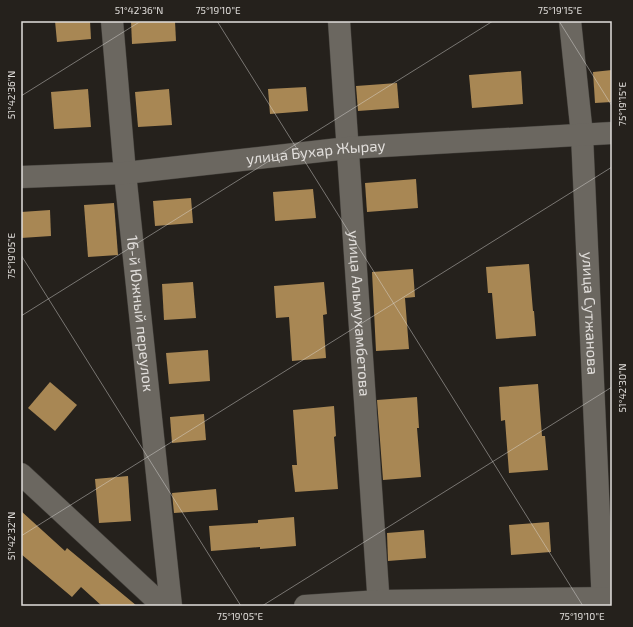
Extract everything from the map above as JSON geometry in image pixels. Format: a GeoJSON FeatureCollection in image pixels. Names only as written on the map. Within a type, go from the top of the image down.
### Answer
{"type":"FeatureCollection","features":[{"type":"Feature","properties":{"kind":"street","name":"16-й Южный переулок"},"geometry":{"type":"LineString","coordinates":[[112,21],[125,173],[171,606]]}},
{"type":"Feature","properties":{"kind":"street","name":"улица Альмухамбетова"},"geometry":{"type":"LineString","coordinates":[[339,21],[379,604]]}},
{"type":"Feature","properties":{"kind":"street","name":"улица Сутжанова"},"geometry":{"type":"LineString","coordinates":[[570,21],[582,135],[606,601]]}},
{"type":"Feature","properties":{"kind":"street","name":"улица Бухар Жырау"},"geometry":{"type":"LineString","coordinates":[[21,177],[125,173],[348,148],[612,133]]}},
{"type":"Feature","properties":{"kind":"street"},"geometry":{"type":"LineString","coordinates":[[21,474],[163,606]]}},
{"type":"Feature","properties":{"kind":"street"},"geometry":{"type":"LineString","coordinates":[[305,606],[606,601]]}},
{"type":"Feature","properties":{"kind":"building"},"geometry":{"type":"Polygon","coordinates":[[[55,21],[90,21],[91,39],[57,42],[55,21]]]}},
{"type":"Feature","properties":{"kind":"building"},"geometry":{"type":"Polygon","coordinates":[[[131,21],[175,21],[176,41],[132,44],[131,21]]]}},
{"type":"Feature","properties":{"kind":"building"},"geometry":{"type":"Polygon","coordinates":[[[612,70],[612,102],[595,103],[593,72],[612,70]]]}},
{"type":"Feature","properties":{"kind":"building"},"geometry":{"type":"Polygon","coordinates":[[[521,71],[523,104],[472,108],[469,75],[521,71]]]}},
{"type":"Feature","properties":{"kind":"building"},"geometry":{"type":"Polygon","coordinates":[[[397,83],[399,108],[358,111],[356,86],[397,83]]]}},
{"type":"Feature","properties":{"kind":"building"},"geometry":{"type":"Polygon","coordinates":[[[306,87],[308,111],[270,114],[268,89],[306,87]]]}},
{"type":"Feature","properties":{"kind":"building"},"geometry":{"type":"Polygon","coordinates":[[[88,89],[91,127],[54,129],[51,92],[88,89]]]}},
{"type":"Feature","properties":{"kind":"building"},"geometry":{"type":"Polygon","coordinates":[[[169,89],[172,125],[138,127],[135,92],[169,89]]]}},
{"type":"Feature","properties":{"kind":"building"},"geometry":{"type":"Polygon","coordinates":[[[416,179],[418,208],[367,212],[365,183],[416,179]]]}},
{"type":"Feature","properties":{"kind":"building"},"geometry":{"type":"Polygon","coordinates":[[[313,189],[316,218],[275,221],[273,192],[313,189]]]}},
{"type":"Feature","properties":{"kind":"building"},"geometry":{"type":"Polygon","coordinates":[[[191,198],[193,223],[155,226],[153,201],[191,198]]]}},
{"type":"Feature","properties":{"kind":"building"},"geometry":{"type":"Polygon","coordinates":[[[114,203],[118,255],[88,257],[84,205],[114,203]]]}},
{"type":"Feature","properties":{"kind":"building"},"geometry":{"type":"Polygon","coordinates":[[[50,210],[51,236],[21,238],[21,212],[50,210]]]}},
{"type":"Feature","properties":{"kind":"building"},"geometry":{"type":"Polygon","coordinates":[[[529,264],[536,336],[496,339],[492,293],[488,293],[486,267],[529,264]]]}},
{"type":"Feature","properties":{"kind":"building"},"geometry":{"type":"Polygon","coordinates":[[[413,269],[415,297],[405,298],[409,349],[376,351],[372,272],[413,269]]]}},
{"type":"Feature","properties":{"kind":"building"},"geometry":{"type":"Polygon","coordinates":[[[193,282],[196,318],[164,320],[162,284],[193,282]]]}},
{"type":"Feature","properties":{"kind":"building"},"geometry":{"type":"Polygon","coordinates":[[[324,282],[327,314],[323,315],[326,358],[292,361],[289,317],[276,318],[274,286],[324,282]]]}},
{"type":"Feature","properties":{"kind":"building"},"geometry":{"type":"Polygon","coordinates":[[[208,350],[210,381],[169,384],[166,353],[208,350]]]}},
{"type":"Feature","properties":{"kind":"building"},"geometry":{"type":"Polygon","coordinates":[[[50,382],[77,405],[55,431],[28,408],[50,382]]]}},
{"type":"Feature","properties":{"kind":"building"},"geometry":{"type":"Polygon","coordinates":[[[538,384],[542,436],[545,436],[548,470],[509,473],[505,420],[501,421],[499,387],[538,384]]]}},
{"type":"Feature","properties":{"kind":"building"},"geometry":{"type":"Polygon","coordinates":[[[417,397],[419,428],[417,428],[421,477],[383,480],[377,400],[417,397]]]}},
{"type":"Feature","properties":{"kind":"building"},"geometry":{"type":"Polygon","coordinates":[[[334,406],[336,436],[334,437],[338,489],[295,492],[292,465],[297,465],[293,410],[334,406]]]}},
{"type":"Feature","properties":{"kind":"building"},"geometry":{"type":"Polygon","coordinates":[[[204,414],[206,440],[172,443],[170,417],[204,414]]]}},
{"type":"Feature","properties":{"kind":"building"},"geometry":{"type":"Polygon","coordinates":[[[128,476],[131,521],[99,523],[95,479],[128,476]]]}},
{"type":"Feature","properties":{"kind":"building"},"geometry":{"type":"Polygon","coordinates":[[[216,489],[218,510],[174,513],[172,493],[216,489]]]}},
{"type":"Feature","properties":{"kind":"building"},"geometry":{"type":"Polygon","coordinates":[[[21,511],[65,551],[67,548],[137,606],[102,606],[81,587],[72,597],[21,554],[21,511]]]}},
{"type":"Feature","properties":{"kind":"building"},"geometry":{"type":"Polygon","coordinates":[[[294,517],[296,546],[211,551],[209,526],[258,523],[258,520],[294,517]]]}},
{"type":"Feature","properties":{"kind":"building"},"geometry":{"type":"Polygon","coordinates":[[[549,522],[551,552],[511,555],[509,525],[549,522]]]}},
{"type":"Feature","properties":{"kind":"building"},"geometry":{"type":"Polygon","coordinates":[[[424,530],[426,558],[388,561],[387,533],[424,530]]]}}]}
